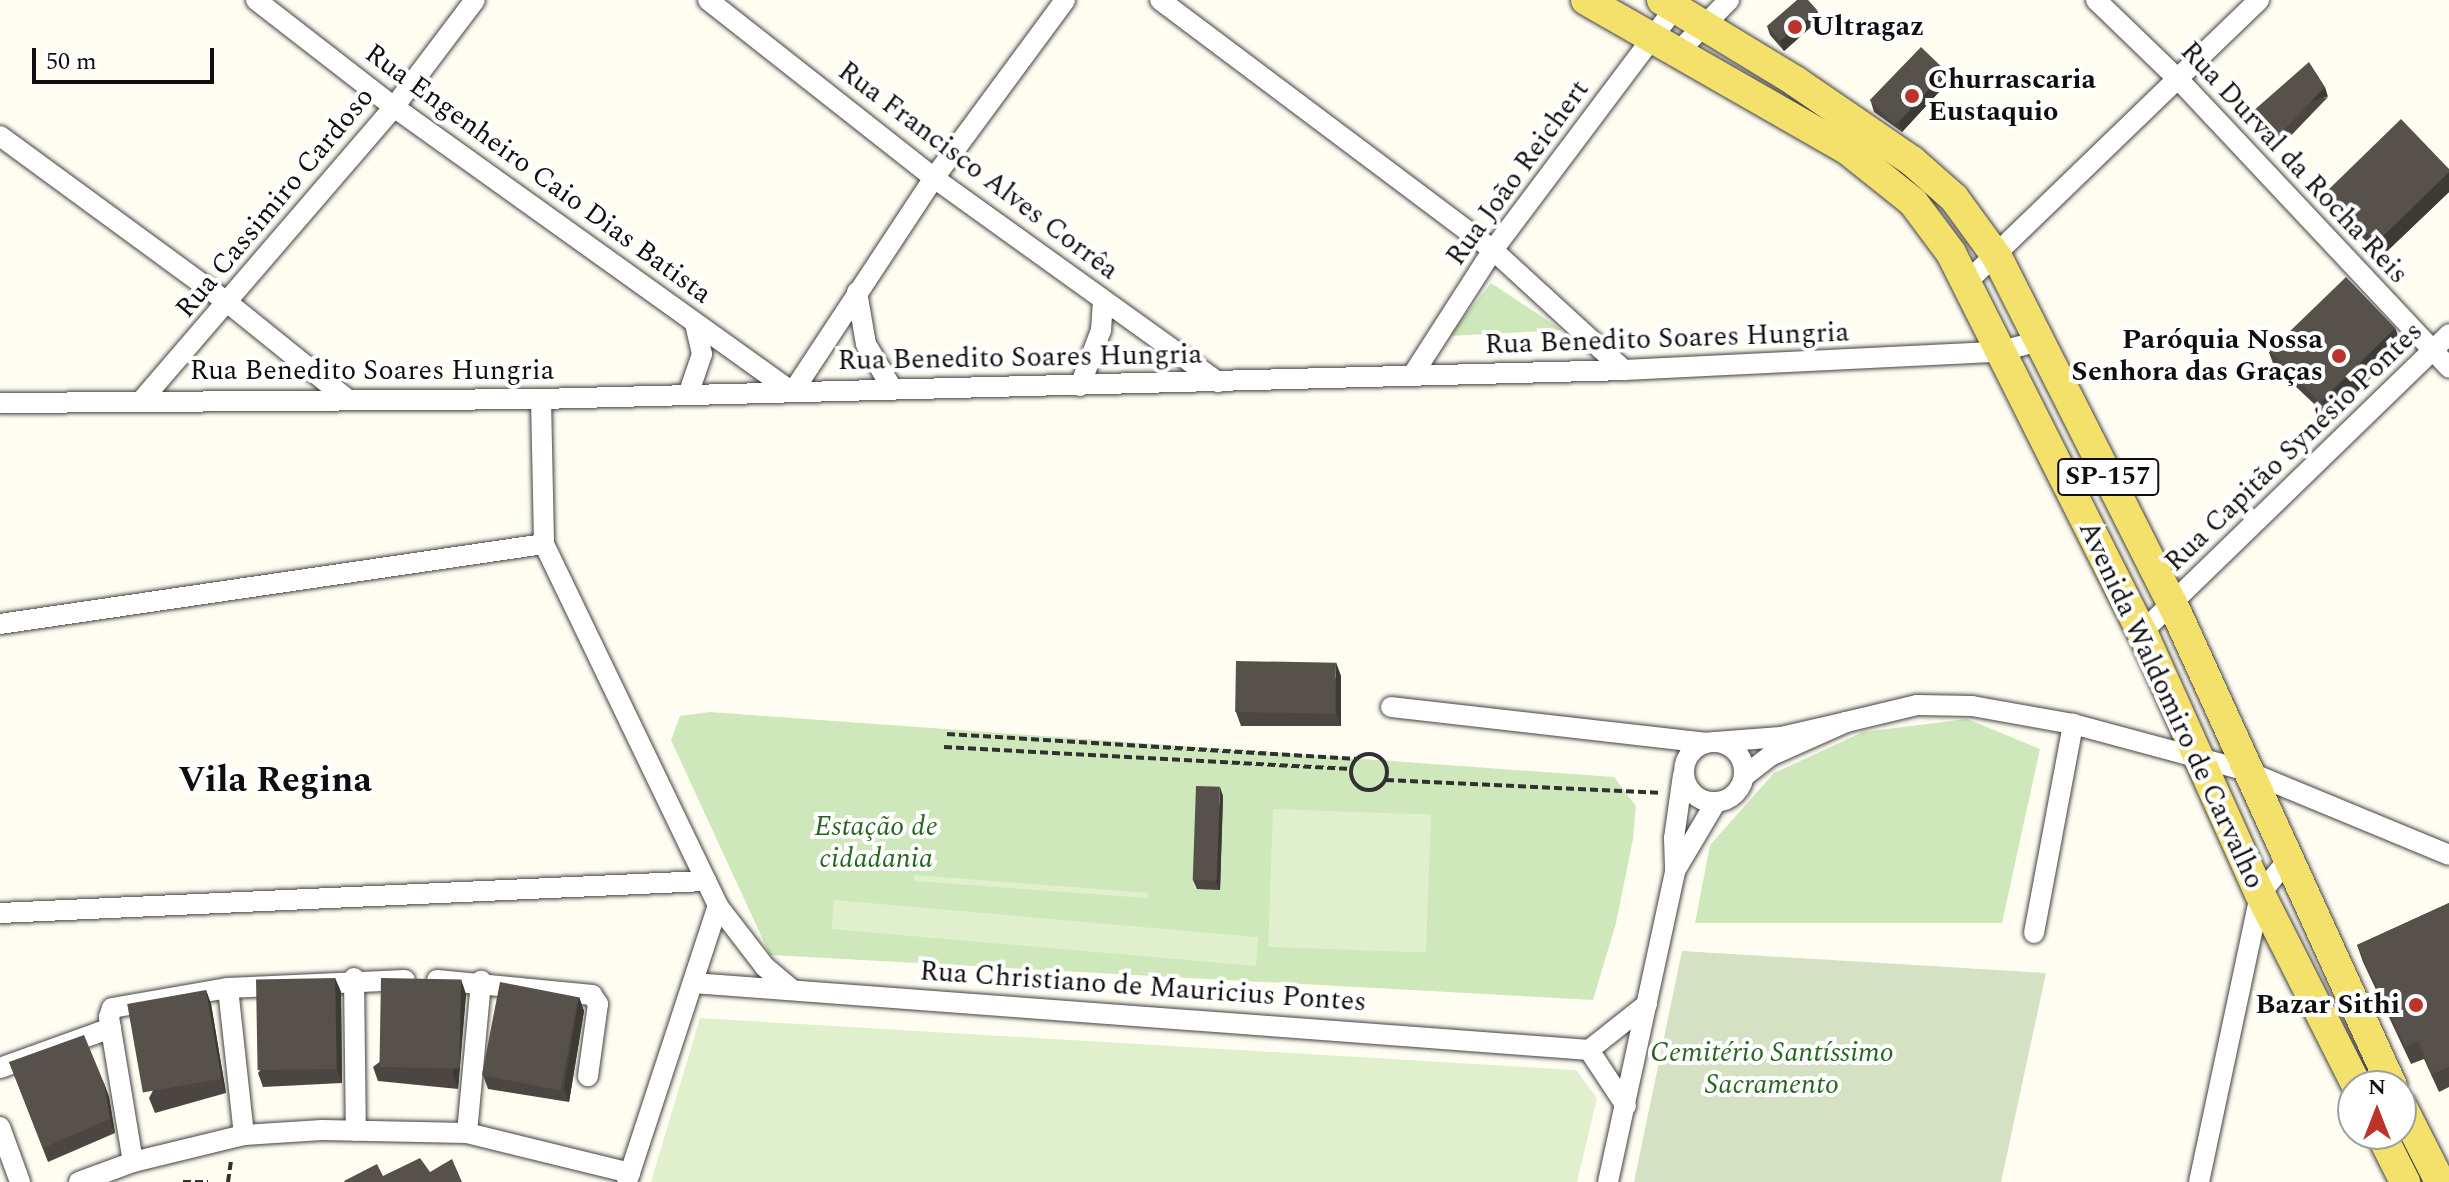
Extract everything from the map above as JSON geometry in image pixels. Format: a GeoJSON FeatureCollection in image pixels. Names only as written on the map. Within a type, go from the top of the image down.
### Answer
{"type":"FeatureCollection","features":[{"type":"Feature","properties":{"kind":"main road","name":"Avenida Waldomiro de Carvalho"},"geometry":{"type":"LineString","coordinates":[[1586,0],[1663,47],[1848,150],[1913,202],[1967,282],[1998,352],[2142,632],[2203,758],[2260,894],[2349,1070]]}},
{"type":"Feature","properties":{"kind":"main road","name":"Avenida Waldomiro de Carvalho"},"geometry":{"type":"LineString","coordinates":[[1697,7],[1912,161],[1954,198],[1997,257],[2173,605],[2244,770],[2385,1070]]}},
{"type":"Feature","properties":{"kind":"main road"},"geometry":{"type":"LineString","coordinates":[[2417,1137],[2440,1182]]}},
{"type":"Feature","properties":{"kind":"main road"},"geometry":{"type":"LineString","coordinates":[[2389,1150],[2405,1182]]}},
{"type":"Feature","properties":{"kind":"street","name":"Rua Engenheiro Caio Dias Batista"},"geometry":{"type":"LineString","coordinates":[[256,0],[394,107],[792,390]]}},
{"type":"Feature","properties":{"kind":"street","name":"Rua Cassimiro Cardoso"},"geometry":{"type":"LineString","coordinates":[[142,400],[394,107],[475,0]]}},
{"type":"Feature","properties":{"kind":"street","name":"Rua Francisco Alves Corrêa"},"geometry":{"type":"LineString","coordinates":[[708,0],[934,178],[1218,382]]}},
{"type":"Feature","properties":{"kind":"street"},"geometry":{"type":"LineString","coordinates":[[792,390],[934,178],[1065,0]]}},
{"type":"Feature","properties":{"kind":"street"},"geometry":{"type":"LineString","coordinates":[[1160,0],[1493,250],[1624,370]]}},
{"type":"Feature","properties":{"kind":"street","name":"Rua Durval da Rocha Reis"},"geometry":{"type":"LineString","coordinates":[[2096,0],[2180,81],[2449,367]]}},
{"type":"Feature","properties":{"kind":"street"},"geometry":{"type":"LineString","coordinates":[[1967,282],[1997,257],[2180,81],[2259,0]]}},
{"type":"Feature","properties":{"kind":"street"},"geometry":{"type":"LineString","coordinates":[[1663,47],[1697,7]]}},
{"type":"Feature","properties":{"kind":"street","name":"Rua João Reichert"},"geometry":{"type":"LineString","coordinates":[[1412,376],[1493,250],[1697,7]]}},
{"type":"Feature","properties":{"kind":"street"},"geometry":{"type":"LineString","coordinates":[[0,136],[227,302],[347,399]]}},
{"type":"Feature","properties":{"kind":"street"},"geometry":{"type":"LineString","coordinates":[[857,292],[866,344],[893,390]]}},
{"type":"Feature","properties":{"kind":"street"},"geometry":{"type":"LineString","coordinates":[[1080,386],[1101,330],[1103,300]]}},
{"type":"Feature","properties":{"kind":"street"},"geometry":{"type":"LineString","coordinates":[[689,392],[702,354],[695,323]]}},
{"type":"Feature","properties":{"kind":"street","name":"Rua Capitão Synésio Pontes"},"geometry":{"type":"LineString","coordinates":[[2142,632],[2449,334]]}},
{"type":"Feature","properties":{"kind":"street","name":"Rua Benedito Soares Hungria"},"geometry":{"type":"LineString","coordinates":[[0,403],[541,399],[689,392],[1080,386],[1624,370],[1998,352],[2039,341]]}},
{"type":"Feature","properties":{"kind":"street"},"geometry":{"type":"LineString","coordinates":[[541,399],[544,544],[718,906],[765,967],[790,988]]}},
{"type":"Feature","properties":{"kind":"street"},"geometry":{"type":"LineString","coordinates":[[0,624],[544,544]]}},
{"type":"Feature","properties":{"kind":"street"},"geometry":{"type":"LineString","coordinates":[[1391,707],[1711,742],[1781,737],[1917,705],[1972,706],[2073,724],[2244,770],[2449,855]]}},
{"type":"Feature","properties":{"kind":"street"},"geometry":{"type":"LineString","coordinates":[[1675,871],[1716,802],[1735,794],[1744,776],[1770,756],[1846,722]]}},
{"type":"Feature","properties":{"kind":"street"},"geometry":{"type":"LineString","coordinates":[[2034,933],[2073,724]]}},
{"type":"Feature","properties":{"kind":"street"},"geometry":{"type":"LineString","coordinates":[[1608,1182],[1675,871],[1684,771],[1690,753],[1711,742]]}},
{"type":"Feature","properties":{"kind":"street"},"geometry":{"type":"LineString","coordinates":[[1711,742],[1740,756],[1744,776]]}},
{"type":"Feature","properties":{"kind":"street"},"geometry":{"type":"LineString","coordinates":[[1684,771],[1696,796],[1716,802]]}},
{"type":"Feature","properties":{"kind":"street"},"geometry":{"type":"LineString","coordinates":[[2199,1182],[2260,894],[2287,861]]}},
{"type":"Feature","properties":{"kind":"street"},"geometry":{"type":"LineString","coordinates":[[0,913],[706,881]]}},
{"type":"Feature","properties":{"kind":"street"},"geometry":{"type":"LineString","coordinates":[[79,1182],[133,1162],[244,1135],[356,1131],[467,1133],[628,1177],[718,906]]}},
{"type":"Feature","properties":{"kind":"street"},"geometry":{"type":"LineString","coordinates":[[354,978],[356,1131]]}},
{"type":"Feature","properties":{"kind":"street"},"geometry":{"type":"LineString","coordinates":[[133,1162],[111,1028],[112,1008],[120,1005],[228,988],[354,978],[481,981],[592,995],[598,1004],[588,1076]]}},
{"type":"Feature","properties":{"kind":"street"},"geometry":{"type":"LineString","coordinates":[[467,1133],[481,981]]}},
{"type":"Feature","properties":{"kind":"street","name":"Rua Christiano de Mauricius Pontes"},"geometry":{"type":"LineString","coordinates":[[693,983],[1589,1050]]}},
{"type":"Feature","properties":{"kind":"street"},"geometry":{"type":"LineString","coordinates":[[228,988],[244,1135]]}},
{"type":"Feature","properties":{"kind":"street"},"geometry":{"type":"LineString","coordinates":[[1626,1106],[1589,1050],[1647,1004]]}},
{"type":"Feature","properties":{"kind":"street"},"geometry":{"type":"LineString","coordinates":[[0,1068],[111,1028]]}},
{"type":"Feature","properties":{"kind":"street"},"geometry":{"type":"LineString","coordinates":[[0,1127],[20,1182]]}},
{"type":"Feature","properties":{"kind":"path"},"geometry":{"type":"LineString","coordinates":[[947,734],[1357,759],[1368,754],[1380,758],[1387,768],[1386,780]]}},
{"type":"Feature","properties":{"kind":"path"},"geometry":{"type":"LineString","coordinates":[[944,747],[1351,769]]}},
{"type":"Feature","properties":{"kind":"path"},"geometry":{"type":"LineString","coordinates":[[1357,759],[1351,769],[1356,785],[1366,790],[1386,780],[1680,794]]}},
{"type":"Feature","properties":{"kind":"path"},"geometry":{"type":"LineString","coordinates":[[183,1182],[208,1182]]}},
{"type":"Feature","properties":{"kind":"green space"},"geometry":{"type":"Polygon","coordinates":[[[1491,283],[1562,330],[1449,336],[1491,283]]]}},
{"type":"Feature","properties":{"kind":"green space","name":"Estação de cidadania"},"geometry":{"type":"Polygon","coordinates":[[[710,712],[1614,777],[1636,806],[1633,839],[1616,923],[1593,1000],[770,955],[671,740],[680,716],[710,712]]]}},
{"type":"Feature","properties":{"kind":"green space"},"geometry":{"type":"Polygon","coordinates":[[[1967,719],[2040,749],[2002,923],[1695,923],[1710,845],[1774,773],[1863,732],[1967,719]]]}},
{"type":"Feature","properties":{"kind":"green space"},"geometry":{"type":"Polygon","coordinates":[[[1273,809],[1431,815],[1426,952],[1268,947],[1273,809]]]}},
{"type":"Feature","properties":{"kind":"green space"},"geometry":{"type":"Polygon","coordinates":[[[914,875],[1148,893],[1147,898],[914,881],[914,875]]]}},
{"type":"Feature","properties":{"kind":"green space"},"geometry":{"type":"Polygon","coordinates":[[[834,900],[1258,937],[1256,966],[831,929],[834,900]]]}},
{"type":"Feature","properties":{"kind":"green space","name":"Cemitério Santíssimo Sacramento"},"geometry":{"type":"Polygon","coordinates":[[[1682,951],[2046,973],[2001,1182],[1634,1182],[1682,951]]]}},
{"type":"Feature","properties":{"kind":"green space"},"geometry":{"type":"Polygon","coordinates":[[[700,1018],[1576,1070],[1597,1098],[1577,1182],[651,1182],[700,1018]]]}},
{"type":"Feature","properties":{"kind":"building"},"geometry":{"type":"Polygon","coordinates":[[[1797,0],[1808,0],[1817,10],[1780,41],[1767,26],[1797,0]]]}},
{"type":"Feature","properties":{"kind":"building","name":"Churrascaria Eustaquio"},"geometry":{"type":"Polygon","coordinates":[[[1921,47],[1946,71],[1895,125],[1870,100],[1921,47]]]}},
{"type":"Feature","properties":{"kind":"building"},"geometry":{"type":"Polygon","coordinates":[[[2309,62],[2325,87],[2277,137],[2252,112],[2309,62]]]}},
{"type":"Feature","properties":{"kind":"building"},"geometry":{"type":"Polygon","coordinates":[[[2401,119],[2449,172],[2377,242],[2325,193],[2401,119]]]}},
{"type":"Feature","properties":{"kind":"building","name":"Paróquia Nossa Senhora das Graças"},"geometry":{"type":"Polygon","coordinates":[[[2346,277],[2395,328],[2319,402],[2270,351],[2346,277]]]}},
{"type":"Feature","properties":{"kind":"building"},"geometry":{"type":"Polygon","coordinates":[[[1236,661],[1336,663],[1335,714],[1235,712],[1236,661]]]}},
{"type":"Feature","properties":{"kind":"building"},"geometry":{"type":"Polygon","coordinates":[[[1196,786],[1220,787],[1217,881],[1193,880],[1196,786]]]}},
{"type":"Feature","properties":{"kind":"building","name":"Bazar Sithi"},"geometry":{"type":"Polygon","coordinates":[[[2449,903],[2449,1067],[2432,1074],[2418,1041],[2405,1047],[2357,945],[2449,903]]]}},
{"type":"Feature","properties":{"kind":"building"},"geometry":{"type":"Polygon","coordinates":[[[335,978],[337,1069],[258,1070],[256,979],[335,978]]]}},
{"type":"Feature","properties":{"kind":"building"},"geometry":{"type":"Polygon","coordinates":[[[381,978],[461,979],[459,1068],[379,1067],[381,978]]]}},
{"type":"Feature","properties":{"kind":"building"},"geometry":{"type":"Polygon","coordinates":[[[500,982],[579,997],[560,1091],[482,1075],[500,982]]]}},
{"type":"Feature","properties":{"kind":"building"},"geometry":{"type":"Polygon","coordinates":[[[206,990],[222,1079],[143,1093],[127,1004],[206,990]]]}},
{"type":"Feature","properties":{"kind":"building"},"geometry":{"type":"Polygon","coordinates":[[[84,1035],[104,1083],[110,1119],[43,1148],[9,1062],[84,1035]]]}},
{"type":"Feature","properties":{"kind":"building"},"geometry":{"type":"Polygon","coordinates":[[[420,1158],[430,1172],[452,1159],[462,1182],[344,1181],[377,1164],[383,1176],[420,1158]]]}},
{"type":"Feature","properties":{"kind":"place","name":"Ultragaz"},"geometry":{"type":"Point","coordinates":[1795,27]}},
{"type":"Feature","properties":{"kind":"place","name":"Churrascaria Eustaquio"},"geometry":{"type":"Point","coordinates":[1912,96]}},
{"type":"Feature","properties":{"kind":"place","name":"Paróquia Nossa Senhora das Graças"},"geometry":{"type":"Point","coordinates":[2339,356]}},
{"type":"Feature","properties":{"kind":"place","name":"Bazar Sithi"},"geometry":{"type":"Point","coordinates":[2416,1005]}},
{"type":"Feature","properties":{"kind":"district","name":"Vila Regina"},"geometry":{"type":"Point","coordinates":[275,781]}}]}
